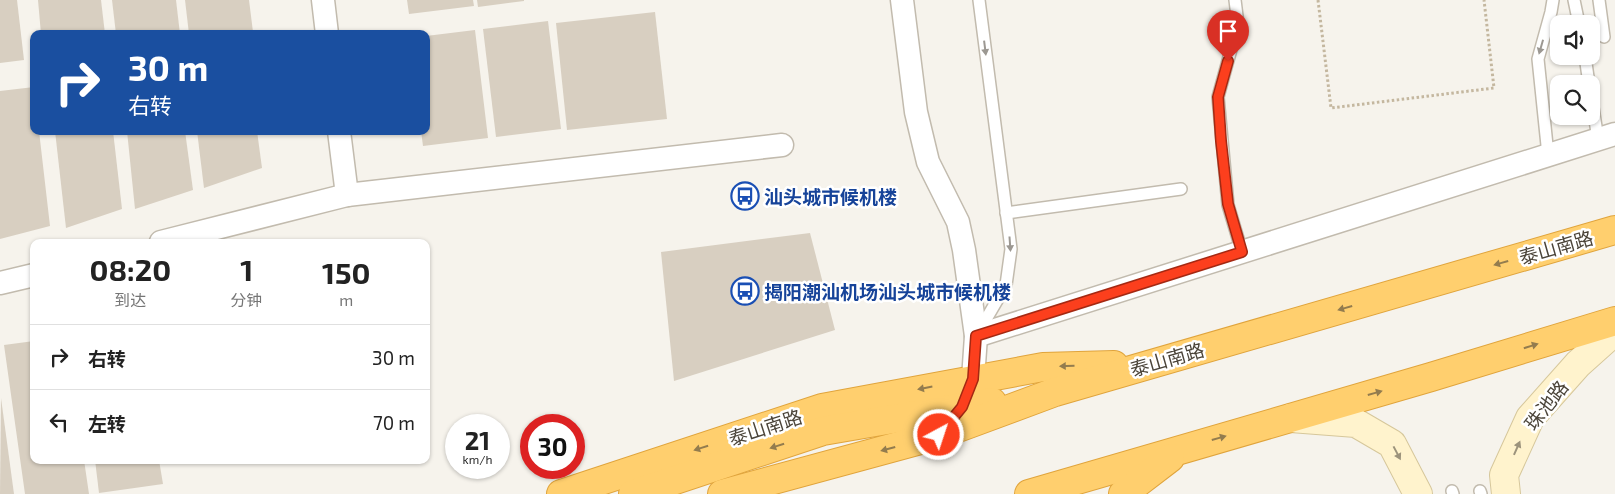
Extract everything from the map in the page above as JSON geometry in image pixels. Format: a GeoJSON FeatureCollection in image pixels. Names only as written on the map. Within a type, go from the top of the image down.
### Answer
{"type":"FeatureCollection","features":[{"type":"Feature","properties":{"kind":"highway","name":"泰山南路"},"geometry":{"type":"LineString","coordinates":[[722,494],[939,435],[1056,392],[1615,230]]}},
{"type":"Feature","properties":{"kind":"highway"},"geometry":{"type":"LineString","coordinates":[[1029,494],[1615,320]]}},
{"type":"Feature","properties":{"kind":"highway","name":"泰山南路"},"geometry":{"type":"LineString","coordinates":[[561,494],[822,408],[1043,366],[1150,364]]}},
{"type":"Feature","properties":{"kind":"highway"},"geometry":{"type":"LineString","coordinates":[[633,494],[823,431],[1056,392]]}},
{"type":"Feature","properties":{"kind":"highway"},"geometry":{"type":"LineString","coordinates":[[1124,494],[1183,449]]}},
{"type":"Feature","properties":{"kind":"highway"},"geometry":{"type":"LineString","coordinates":[[1075,494],[1138,462]]}},
{"type":"Feature","properties":{"kind":"main road","name":"珠池路"},"geometry":{"type":"LineString","coordinates":[[1489,493],[1504,476],[1530,418],[1578,364],[1615,331]]}},
{"type":"Feature","properties":{"kind":"main road"},"geometry":{"type":"LineString","coordinates":[[1290,418],[1356,423],[1392,444],[1418,494]]}},
{"type":"Feature","properties":{"kind":"street"},"geometry":{"type":"LineString","coordinates":[[323,0],[327,30]]}},
{"type":"Feature","properties":{"kind":"street"},"geometry":{"type":"LineString","coordinates":[[902,0],[916,112],[928,162],[958,222],[964,250],[976,336],[973,379],[962,407],[939,435]]}},
{"type":"Feature","properties":{"kind":"street"},"geometry":{"type":"LineString","coordinates":[[340,135],[347,195]]}},
{"type":"Feature","properties":{"kind":"street"},"geometry":{"type":"LineString","coordinates":[[976,336],[1607,136]]}},
{"type":"Feature","properties":{"kind":"street"},"geometry":{"type":"LineString","coordinates":[[172,239],[347,195],[782,145]]}},
{"type":"Feature","properties":{"kind":"street"},"geometry":{"type":"LineString","coordinates":[[0,283],[30,276]]}},
{"type":"Feature","properties":{"kind":"lane"},"geometry":{"type":"LineString","coordinates":[[976,336],[1006,285],[1011,249],[979,0]]}},
{"type":"Feature","properties":{"kind":"lane"},"geometry":{"type":"LineString","coordinates":[[1235,0],[1238,24],[1218,97],[1228,204],[1242,252]]}},
{"type":"Feature","properties":{"kind":"lane"},"geometry":{"type":"LineString","coordinates":[[1548,155],[1538,59],[1551,12],[1552,0]]}},
{"type":"Feature","properties":{"kind":"lane"},"geometry":{"type":"LineString","coordinates":[[1574,0],[1577,15]]}},
{"type":"Feature","properties":{"kind":"lane"},"geometry":{"type":"LineString","coordinates":[[1599,0],[1604,37]]}},
{"type":"Feature","properties":{"kind":"lane"},"geometry":{"type":"LineString","coordinates":[[1600,118],[1607,136]]}},
{"type":"Feature","properties":{"kind":"lane"},"geometry":{"type":"LineString","coordinates":[[1006,213],[1181,190]]}},
{"type":"Feature","properties":{"kind":"path"},"geometry":{"type":"LineString","coordinates":[[1318,0],[1331,108],[1494,88],[1484,0]]}},
{"type":"Feature","properties":{"kind":"building"},"geometry":{"type":"Polygon","coordinates":[[[0,0],[17,0],[24,60],[0,63],[0,0]]]}},
{"type":"Feature","properties":{"kind":"building"},"geometry":{"type":"Polygon","coordinates":[[[38,0],[101,0],[105,30],[41,30],[38,0]]]}},
{"type":"Feature","properties":{"kind":"building"},"geometry":{"type":"Polygon","coordinates":[[[112,0],[176,0],[180,30],[116,30],[112,0]]]}},
{"type":"Feature","properties":{"kind":"building"},"geometry":{"type":"Polygon","coordinates":[[[185,0],[249,0],[253,30],[189,30],[185,0]]]}},
{"type":"Feature","properties":{"kind":"building"},"geometry":{"type":"Polygon","coordinates":[[[407,0],[473,0],[474,6],[409,14],[407,0]]]}},
{"type":"Feature","properties":{"kind":"building"},"geometry":{"type":"Polygon","coordinates":[[[477,0],[524,0],[524,1],[478,7],[477,0]]]}},
{"type":"Feature","properties":{"kind":"building"},"geometry":{"type":"Polygon","coordinates":[[[655,12],[667,119],[567,130],[556,23],[655,12]]]}},
{"type":"Feature","properties":{"kind":"building"},"geometry":{"type":"Polygon","coordinates":[[[548,21],[561,129],[496,137],[483,29],[548,21]]]}},
{"type":"Feature","properties":{"kind":"building"},"geometry":{"type":"Polygon","coordinates":[[[475,30],[488,138],[423,146],[422,135],[430,135],[430,36],[475,30]]]}},
{"type":"Feature","properties":{"kind":"building"},"geometry":{"type":"Polygon","coordinates":[[[30,87],[30,135],[39,135],[50,226],[0,239],[0,91],[30,87]]]}},
{"type":"Feature","properties":{"kind":"building"},"geometry":{"type":"Polygon","coordinates":[[[55,135],[113,135],[122,209],[66,228],[55,135]]]}},
{"type":"Feature","properties":{"kind":"building"},"geometry":{"type":"Polygon","coordinates":[[[127,135],[186,135],[193,190],[135,209],[127,135]]]}},
{"type":"Feature","properties":{"kind":"building"},"geometry":{"type":"Polygon","coordinates":[[[197,135],[258,135],[262,168],[204,188],[197,135]]]}},
{"type":"Feature","properties":{"kind":"building","name":"揭阳潮汕机场汕头城市候机楼"},"geometry":{"type":"Polygon","coordinates":[[[810,233],[835,330],[674,381],[661,252],[810,233]]]}},
{"type":"Feature","properties":{"kind":"building"},"geometry":{"type":"Polygon","coordinates":[[[30,342],[30,464],[85,464],[89,494],[25,494],[4,345],[30,342]]]}},
{"type":"Feature","properties":{"kind":"building"},"geometry":{"type":"Polygon","coordinates":[[[1,398],[14,494],[0,494],[1,398]]]}},
{"type":"Feature","properties":{"kind":"building"},"geometry":{"type":"Polygon","coordinates":[[[95,464],[160,464],[163,484],[99,493],[95,464]]]}},
{"type":"Feature","properties":{"kind":"place","name":"汕头城市候机楼"},"geometry":{"type":"Point","coordinates":[745,196]}},
{"type":"Feature","properties":{"kind":"place","name":"揭阳潮汕机场汕头城市候机楼"},"geometry":{"type":"Point","coordinates":[745,291]}},
{"type":"Feature","properties":{"kind":"route"},"geometry":{"type":"LineString","coordinates":[[939,435],[962,407],[973,379],[976,336],[1242,252],[1228,204],[1221,141],[1218,97],[1228,61]]}}]}
